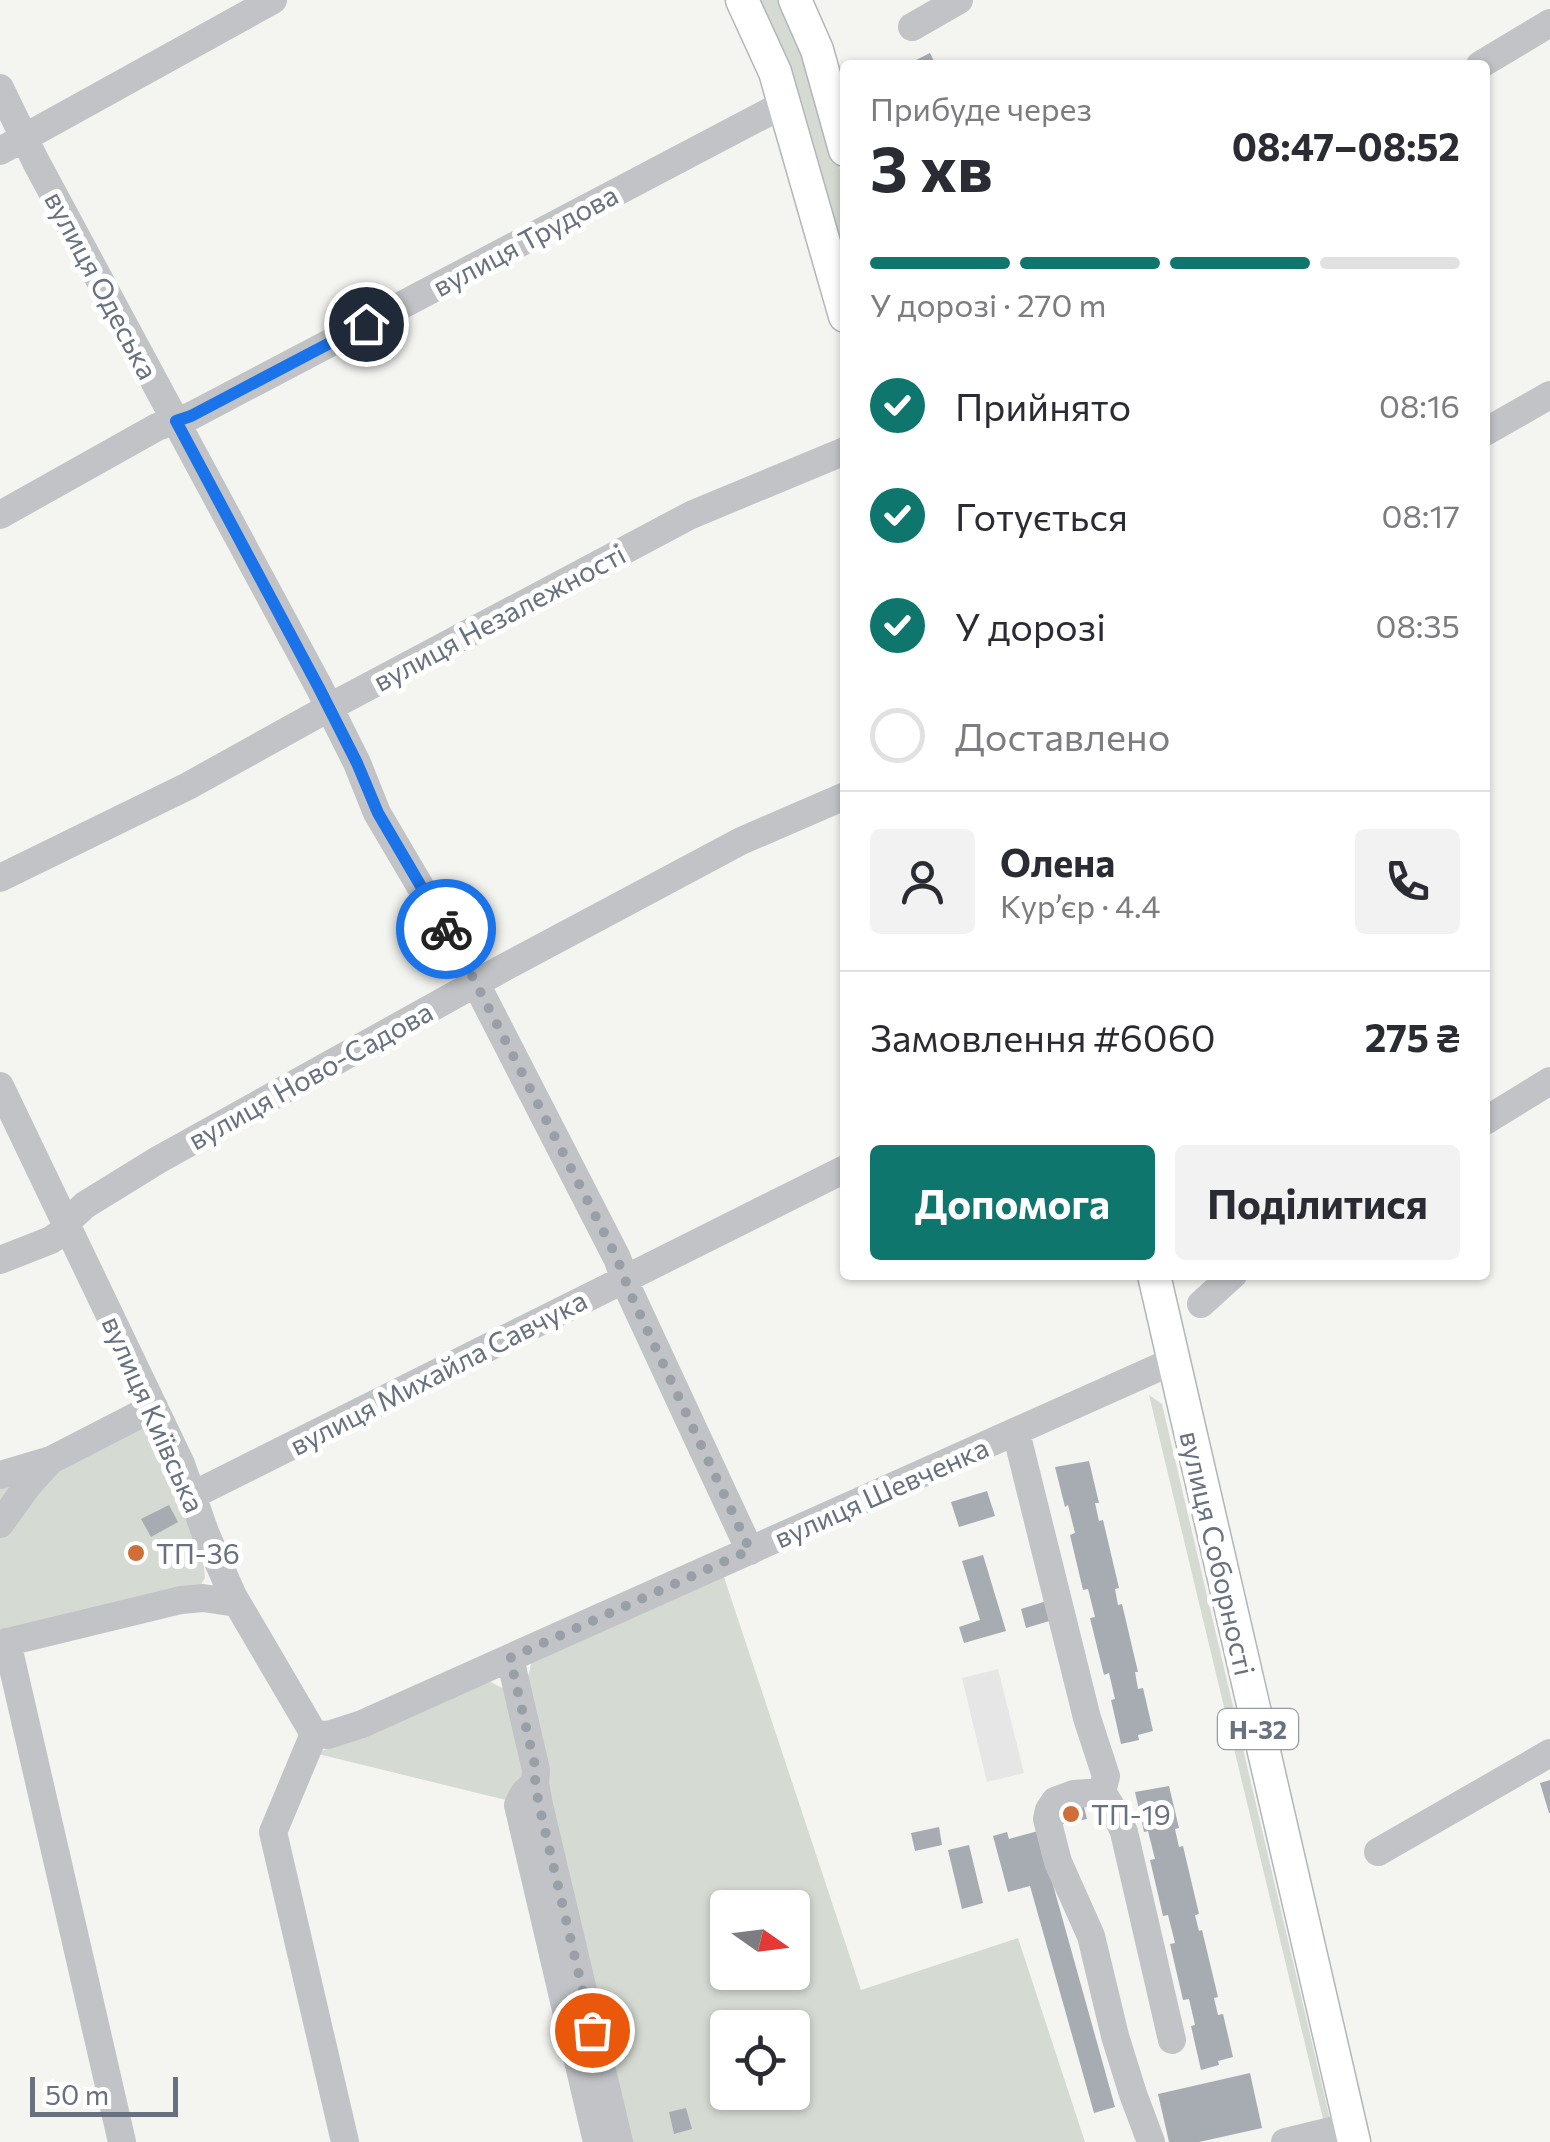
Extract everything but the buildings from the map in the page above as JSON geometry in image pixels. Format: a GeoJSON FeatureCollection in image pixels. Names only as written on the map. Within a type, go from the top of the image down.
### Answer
{"type":"FeatureCollection","features":[{"type":"Feature","properties":{"kind":"main road"},"geometry":{"type":"LineString","coordinates":[[742,0],[775,72],[840,299]]}},
{"type":"Feature","properties":{"kind":"main road"},"geometry":{"type":"LineString","coordinates":[[795,0],[817,50],[840,132]]}},
{"type":"Feature","properties":{"kind":"main road","name":"вулиця Соборності"},"geometry":{"type":"LineString","coordinates":[[1153,1280],[1352,2134]]}},
{"type":"Feature","properties":{"kind":"street"},"geometry":{"type":"LineString","coordinates":[[12,144],[274,0]]}},
{"type":"Feature","properties":{"kind":"street"},"geometry":{"type":"LineString","coordinates":[[912,27],[959,0]]}},
{"type":"Feature","properties":{"kind":"street"},"geometry":{"type":"LineString","coordinates":[[1544,0],[1550,11]]}},
{"type":"Feature","properties":{"kind":"street"},"geometry":{"type":"LineString","coordinates":[[1488,60],[1550,23]]}},
{"type":"Feature","properties":{"kind":"street","name":"вулиця Одеська"},"geometry":{"type":"LineString","coordinates":[[0,88],[12,144],[176,421],[330,708],[378,813],[475,983],[617,1258],[750,1550]]}},
{"type":"Feature","properties":{"kind":"street","name":"вулиця Трудова"},"geometry":{"type":"LineString","coordinates":[[0,515],[157,427],[191,416],[784,104]]}},
{"type":"Feature","properties":{"kind":"street"},"geometry":{"type":"LineString","coordinates":[[1490,429],[1550,394]]}},
{"type":"Feature","properties":{"kind":"street","name":"вулиця Незалежності"},"geometry":{"type":"LineString","coordinates":[[0,878],[188,786],[690,515],[840,453]]}},
{"type":"Feature","properties":{"kind":"street","name":"вулиця Ново-Садова"},"geometry":{"type":"LineString","coordinates":[[0,1260],[51,1240],[85,1206],[158,1160],[475,983],[741,841],[840,798]]}},
{"type":"Feature","properties":{"kind":"street","name":"вулиця Київська"},"geometry":{"type":"LineString","coordinates":[[0,1086],[182,1464],[205,1532],[236,1603],[314,1734]]}},
{"type":"Feature","properties":{"kind":"street"},"geometry":{"type":"LineString","coordinates":[[1490,1117],[1548,1087]]}},
{"type":"Feature","properties":{"kind":"street","name":"вулиця Михайла Савчука"},"geometry":{"type":"LineString","coordinates":[[193,1495],[840,1172]]}},
{"type":"Feature","properties":{"kind":"street"},"geometry":{"type":"LineString","coordinates":[[1200,1304],[1227,1280]]}},
{"type":"Feature","properties":{"kind":"street","name":"вулиця Шевченка"},"geometry":{"type":"LineString","coordinates":[[314,1734],[342,1732],[1173,1361]]}},
{"type":"Feature","properties":{"kind":"street"},"geometry":{"type":"LineString","coordinates":[[0,1474],[51,1460],[154,1408]]}},
{"type":"Feature","properties":{"kind":"street"},"geometry":{"type":"LineString","coordinates":[[1016,1432],[1106,1776],[1102,1792],[1124,1832],[1172,2040]]}},
{"type":"Feature","properties":{"kind":"street"},"geometry":{"type":"LineString","coordinates":[[0,1524],[51,1460]]}},
{"type":"Feature","properties":{"kind":"street"},"geometry":{"type":"LineString","coordinates":[[122,2142],[3,1643],[181,1600],[203,1598],[236,1603]]}},
{"type":"Feature","properties":{"kind":"street"},"geometry":{"type":"LineString","coordinates":[[510,1658],[619,2142]]}},
{"type":"Feature","properties":{"kind":"street"},"geometry":{"type":"LineString","coordinates":[[314,1734],[273,1832],[345,2142]]}},
{"type":"Feature","properties":{"kind":"street"},"geometry":{"type":"LineString","coordinates":[[1378,1852],[1550,1753]]}},
{"type":"Feature","properties":{"kind":"street"},"geometry":{"type":"LineString","coordinates":[[535,1782],[518,1805],[597,2142]]}},
{"type":"Feature","properties":{"kind":"street"},"geometry":{"type":"LineString","coordinates":[[1102,1792],[1074,1794],[1056,1801],[1047,1819],[1058,1862],[1091,1936],[1132,2094],[1151,2142]]}},
{"type":"Feature","properties":{"kind":"street"},"geometry":{"type":"LineString","coordinates":[[1285,2142],[1352,2134]]}},
{"type":"Feature","properties":{"kind":"shaded area"},"geometry":{"type":"Polygon","coordinates":[[[755,0],[782,0],[809,58],[840,170],[840,263],[755,0]]]}},
{"type":"Feature","properties":{"kind":"shaded area"},"geometry":{"type":"Polygon","coordinates":[[[1149,1395],[1162,1404],[1330,2119],[1324,2123],[1149,1395]]]}},
{"type":"Feature","properties":{"kind":"shaded area"},"geometry":{"type":"Polygon","coordinates":[[[151,1421],[174,1469],[204,1567],[205,1578],[200,1586],[0,1636],[0,1479],[151,1421]]]}},
{"type":"Feature","properties":{"kind":"shaded area"},"geometry":{"type":"Polygon","coordinates":[[[723,1574],[861,1990],[1018,1938],[1085,2142],[628,2142],[526,1687],[532,1659],[723,1574]]]}},
{"type":"Feature","properties":{"kind":"shaded area"},"geometry":{"type":"Polygon","coordinates":[[[998,1669],[1024,1773],[987,1782],[962,1678],[998,1669]]]}},
{"type":"Feature","properties":{"kind":"shaded area"},"geometry":{"type":"Polygon","coordinates":[[[486,1680],[509,1691],[529,1775],[510,1801],[314,1753],[344,1744],[486,1680]]]}},
{"type":"Feature","properties":{"kind":"way so far"},"geometry":{"type":"LineString","coordinates":[[446,929],[617,1258],[750,1550],[510,1658],[536,1770],[539,1805],[592,2030]]}},
{"type":"Feature","properties":{"kind":"place","name":"ТП-36"},"geometry":{"type":"Point","coordinates":[136,1553]}},
{"type":"Feature","properties":{"kind":"place","name":"ТП-19"},"geometry":{"type":"Point","coordinates":[1071,1814]}},
{"type":"Feature","properties":{"kind":"route"},"geometry":{"type":"LineString","coordinates":[[366,324],[176,421],[319,688],[378,813],[446,929]]}}]}
